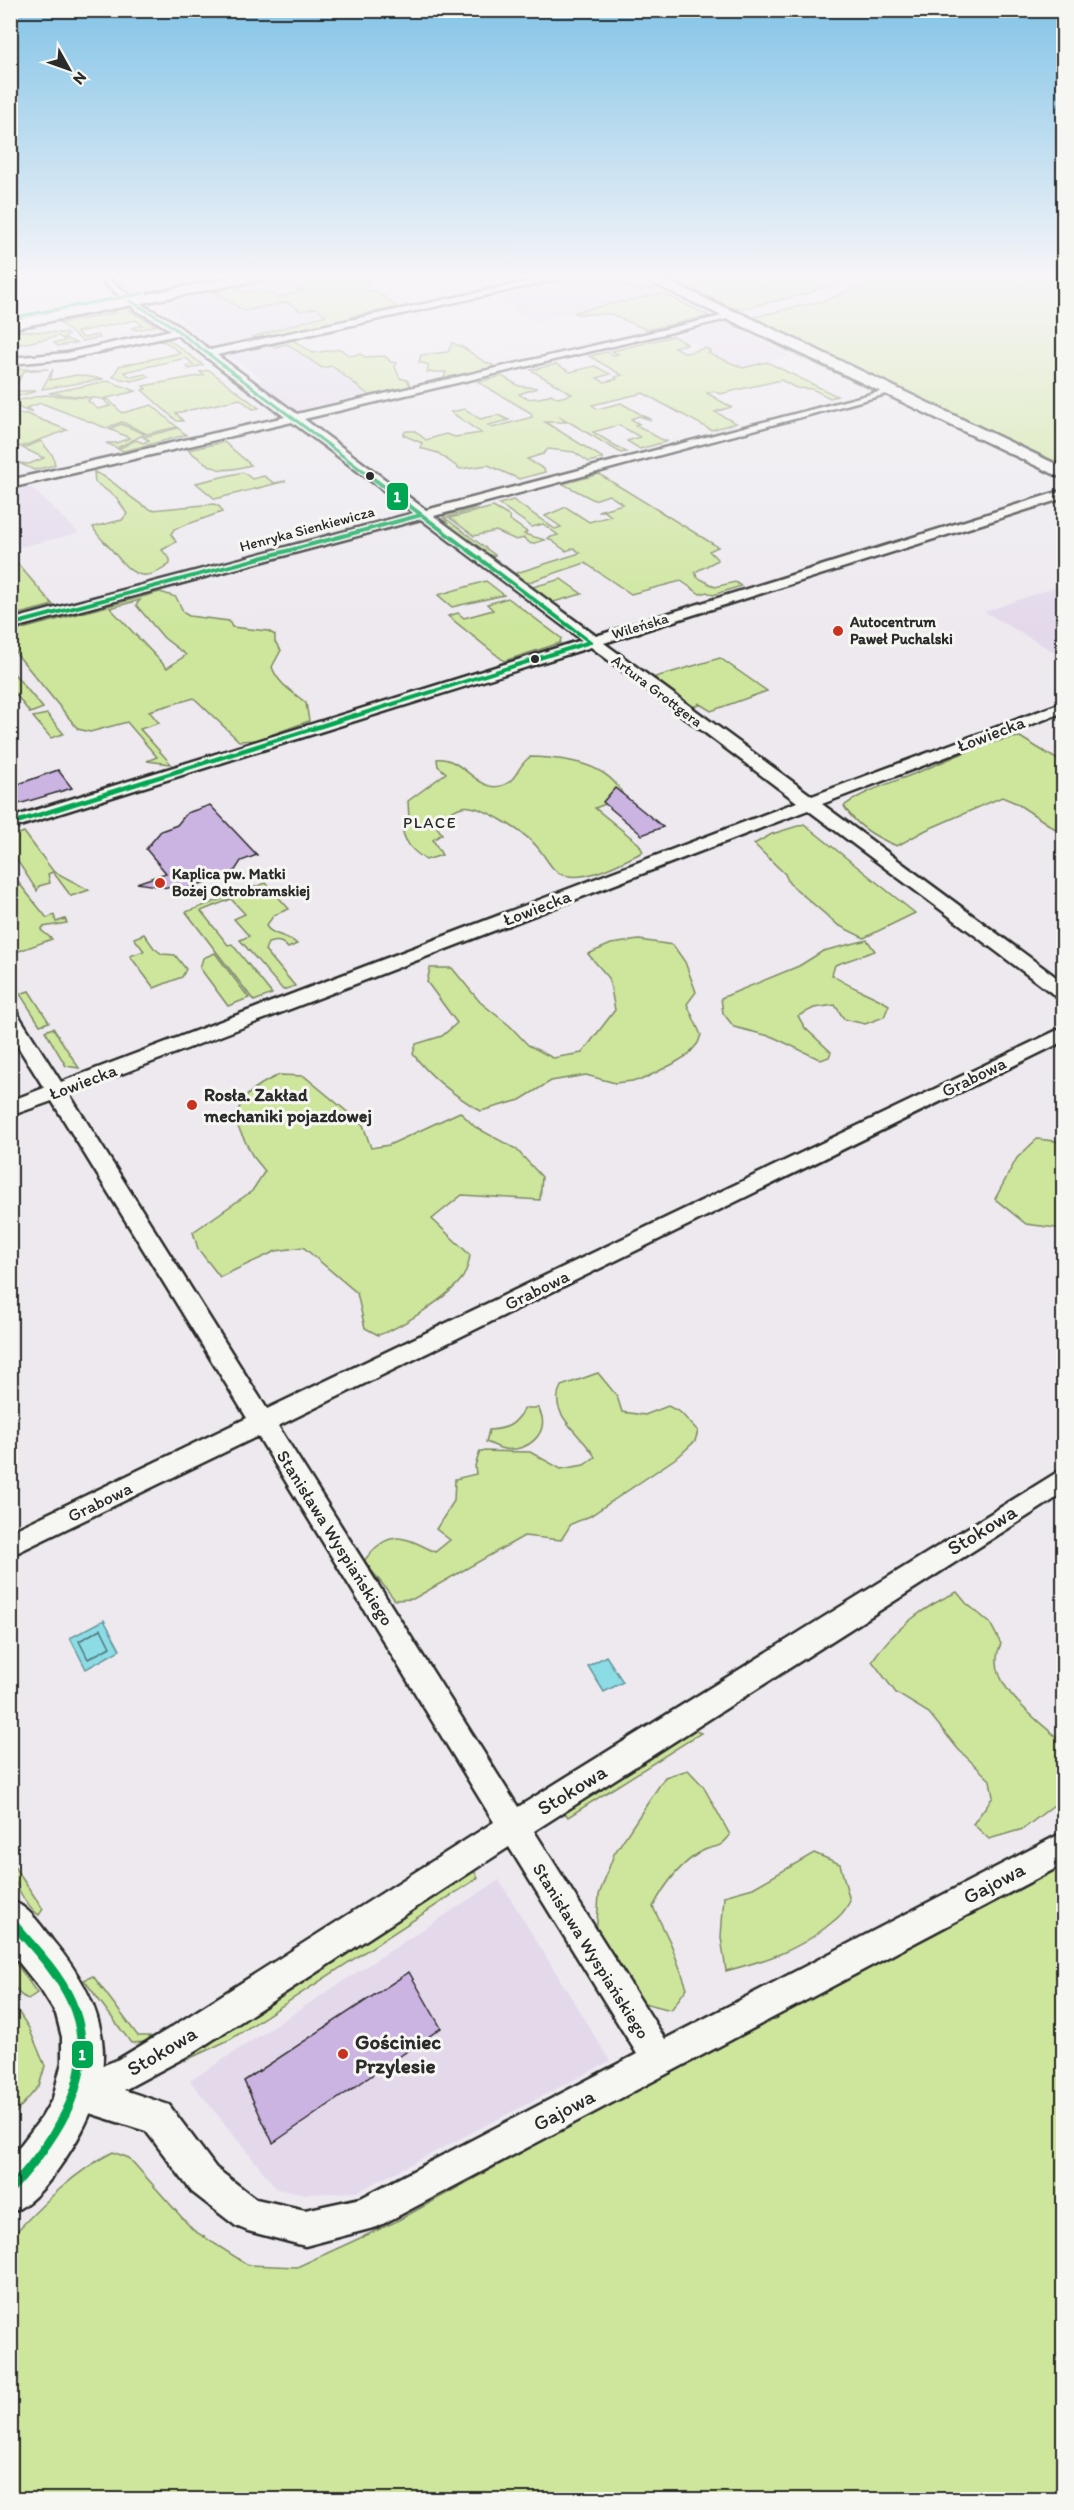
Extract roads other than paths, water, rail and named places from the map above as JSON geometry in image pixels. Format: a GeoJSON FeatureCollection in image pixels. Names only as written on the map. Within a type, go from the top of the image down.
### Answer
{"type":"FeatureCollection","features":[{"type":"Feature","properties":{"kind":"street","name":"Artura Grottgera"},"geometry":{"type":"LineString","coordinates":[[259,393],[590,642],[1064,993]]}},
{"type":"Feature","properties":{"kind":"street"},"geometry":{"type":"LineString","coordinates":[[10,484],[401,393]]}},
{"type":"Feature","properties":{"kind":"street","name":"Henryka Sienkiewicza"},"geometry":{"type":"LineString","coordinates":[[10,625],[878,393]]}},
{"type":"Feature","properties":{"kind":"street"},"geometry":{"type":"LineString","coordinates":[[896,393],[1064,474]]}},
{"type":"Feature","properties":{"kind":"street","name":"Wileńska"},"geometry":{"type":"LineString","coordinates":[[10,824],[1064,494]]}},
{"type":"Feature","properties":{"kind":"street","name":"Łowiecka"},"geometry":{"type":"LineString","coordinates":[[10,1109],[1064,706]]}},
{"type":"Feature","properties":{"kind":"street","name":"Stanisława Wyspiańskiego"},"geometry":{"type":"LineString","coordinates":[[10,1017],[659,2060]]}},
{"type":"Feature","properties":{"kind":"street","name":"Grabowa"},"geometry":{"type":"LineString","coordinates":[[10,1545],[1064,1033]]}},
{"type":"Feature","properties":{"kind":"street","name":"Stokowa"},"geometry":{"type":"LineString","coordinates":[[76,2093],[128,2072],[169,2048],[513,1827],[1064,1479]]}},
{"type":"Feature","properties":{"kind":"street","name":"Gajowa"},"geometry":{"type":"LineString","coordinates":[[76,2093],[157,2117],[204,2180],[248,2214],[305,2228],[365,2215],[1064,1847]]}},
{"type":"Feature","properties":{"kind":"street"},"geometry":{"type":"LineString","coordinates":[[10,1919],[62,1987],[76,2012],[83,2044],[82,2066],[76,2093],[57,2135],[10,2191]]}},
{"type":"Feature","properties":{"kind":"water"},"geometry":{"type":"Polygon","coordinates":[[[104,1620],[120,1650],[86,1669],[70,1638],[104,1620]]]}},
{"type":"Feature","properties":{"kind":"water"},"geometry":{"type":"Polygon","coordinates":[[[606,1656],[623,1682],[604,1692],[588,1666],[606,1656]]]}},
{"type":"Feature","properties":{"kind":"place","name":"Autocentrum Paweł Puchalski"},"geometry":{"type":"Point","coordinates":[838,631]}},
{"type":"Feature","properties":{"kind":"place","name":"Kaplica pw. Matki Bożej Ostrobramskiej"},"geometry":{"type":"Point","coordinates":[160,883]}},
{"type":"Feature","properties":{"kind":"place","name":"Rosła. Zakład mechaniki pojazdowej"},"geometry":{"type":"Point","coordinates":[192,1105]}},
{"type":"Feature","properties":{"kind":"place","name":"Gościniec Przylesie"},"geometry":{"type":"Point","coordinates":[343,2054]}},
{"type":"Feature","properties":{"kind":"district","name":"PLACE"},"geometry":{"type":"Point","coordinates":[430,822]}}]}
